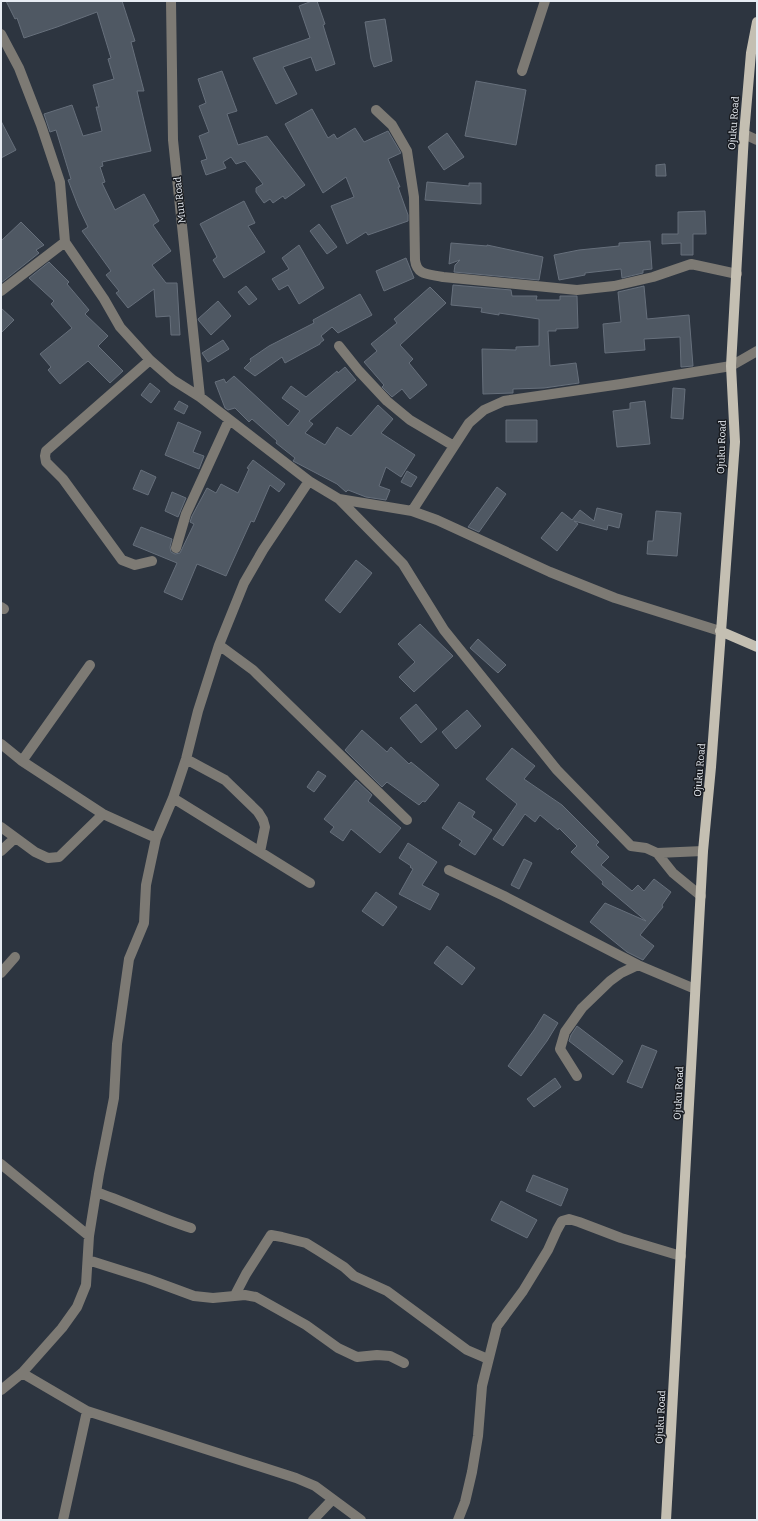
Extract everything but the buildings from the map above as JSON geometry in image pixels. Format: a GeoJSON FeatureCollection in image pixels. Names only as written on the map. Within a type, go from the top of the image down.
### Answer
{"type":"FeatureCollection","features":[{"type":"Feature","properties":{"kind":"main road","name":"Ojuku Road"},"geometry":{"type":"LineString","coordinates":[[666,1520],[703,851],[712,767],[720,631],[735,442],[732,366],[744,134],[751,52],[757,22]]}},
{"type":"Feature","properties":{"kind":"main road"},"geometry":{"type":"LineString","coordinates":[[720,631],[757,647]]}},
{"type":"Feature","properties":{"kind":"street","name":"Muu Road"},"geometry":{"type":"LineString","coordinates":[[171,1],[173,140],[200,397]]}},
{"type":"Feature","properties":{"kind":"street"},"geometry":{"type":"LineString","coordinates":[[522,71],[545,1]]}},
{"type":"Feature","properties":{"kind":"street"},"geometry":{"type":"LineString","coordinates":[[1,34],[19,68],[41,125],[60,182],[65,242],[104,299],[120,327],[150,360],[173,380],[200,397],[309,481],[339,499],[403,564],[444,630],[557,770],[630,846],[646,848],[657,853],[674,873],[701,896]]}},
{"type":"Feature","properties":{"kind":"street"},"geometry":{"type":"LineString","coordinates":[[376,110],[392,125],[407,151],[414,198],[415,260],[416,267],[421,273],[443,277],[577,290],[614,286],[691,264],[737,274]]}},
{"type":"Feature","properties":{"kind":"street"},"geometry":{"type":"LineString","coordinates":[[744,134],[757,140]]}},
{"type":"Feature","properties":{"kind":"street"},"geometry":{"type":"LineString","coordinates":[[1,291],[65,242]]}},
{"type":"Feature","properties":{"kind":"street"},"geometry":{"type":"LineString","coordinates":[[339,346],[386,401],[410,420],[454,446]]}},
{"type":"Feature","properties":{"kind":"street"},"geometry":{"type":"LineString","coordinates":[[412,511],[469,423],[484,410],[504,401],[732,366],[757,351]]}},
{"type":"Feature","properties":{"kind":"street"},"geometry":{"type":"LineString","coordinates":[[150,360],[46,451],[45,456],[46,462],[63,480],[122,560],[135,565],[152,561]]}},
{"type":"Feature","properties":{"kind":"street"},"geometry":{"type":"LineString","coordinates":[[176,548],[186,514],[229,420]]}},
{"type":"Feature","properties":{"kind":"street"},"geometry":{"type":"LineString","coordinates":[[1,1390],[22,1373],[62,1328],[77,1307],[86,1285],[89,1236],[114,1098],[117,1044],[129,959],[144,924],[146,885],[156,838],[173,798],[186,759],[198,711],[220,645],[244,583],[263,550],[309,481]]}},
{"type":"Feature","properties":{"kind":"street"},"geometry":{"type":"LineString","coordinates":[[339,499],[412,511],[437,520],[550,572],[615,598],[720,631]]}},
{"type":"Feature","properties":{"kind":"street"},"geometry":{"type":"LineString","coordinates":[[220,645],[253,670],[407,820]]}},
{"type":"Feature","properties":{"kind":"street"},"geometry":{"type":"LineString","coordinates":[[22,761],[90,665]]}},
{"type":"Feature","properties":{"kind":"street"},"geometry":{"type":"LineString","coordinates":[[1,744],[22,761],[103,814],[156,838]]}},
{"type":"Feature","properties":{"kind":"street"},"geometry":{"type":"LineString","coordinates":[[186,759],[225,780],[258,812],[263,820],[264,827],[260,852]]}},
{"type":"Feature","properties":{"kind":"street"},"geometry":{"type":"LineString","coordinates":[[173,798],[310,883]]}},
{"type":"Feature","properties":{"kind":"street"},"geometry":{"type":"LineString","coordinates":[[1,827],[35,852],[48,858],[59,857],[103,814]]}},
{"type":"Feature","properties":{"kind":"street"},"geometry":{"type":"LineString","coordinates":[[1,851],[15,838]]}},
{"type":"Feature","properties":{"kind":"street"},"geometry":{"type":"LineString","coordinates":[[657,853],[703,851]]}},
{"type":"Feature","properties":{"kind":"street"},"geometry":{"type":"LineString","coordinates":[[449,870],[504,896],[638,965],[695,989]]}},
{"type":"Feature","properties":{"kind":"street"},"geometry":{"type":"LineString","coordinates":[[1,973],[15,957]]}},
{"type":"Feature","properties":{"kind":"street"},"geometry":{"type":"LineString","coordinates":[[577,1076],[560,1049],[565,1032],[582,1008],[598,992],[621,973],[638,965]]}},
{"type":"Feature","properties":{"kind":"street"},"geometry":{"type":"LineString","coordinates":[[1,1165],[89,1236]]}},
{"type":"Feature","properties":{"kind":"street"},"geometry":{"type":"LineString","coordinates":[[96,1192],[191,1228]]}},
{"type":"Feature","properties":{"kind":"street"},"geometry":{"type":"LineString","coordinates":[[458,1520],[465,1502],[472,1472],[478,1436],[482,1386],[497,1326],[523,1291],[548,1250],[562,1221],[569,1219],[621,1238],[681,1256]]}},
{"type":"Feature","properties":{"kind":"street"},"geometry":{"type":"LineString","coordinates":[[235,1295],[246,1274],[271,1235],[306,1243],[344,1267],[354,1276],[387,1291],[467,1350],[488,1359]]}},
{"type":"Feature","properties":{"kind":"street"},"geometry":{"type":"LineString","coordinates":[[88,1260],[148,1279],[194,1296],[213,1298],[245,1294],[256,1297],[311,1328],[338,1348],[357,1357],[378,1355],[390,1356],[404,1363]]}},
{"type":"Feature","properties":{"kind":"street"},"geometry":{"type":"LineString","coordinates":[[22,1373],[88,1411],[296,1478],[315,1486],[361,1520]]}},
{"type":"Feature","properties":{"kind":"street"},"geometry":{"type":"LineString","coordinates":[[63,1520],[88,1411]]}},
{"type":"Feature","properties":{"kind":"street"},"geometry":{"type":"LineString","coordinates":[[313,1520],[332,1500]]}}]}
